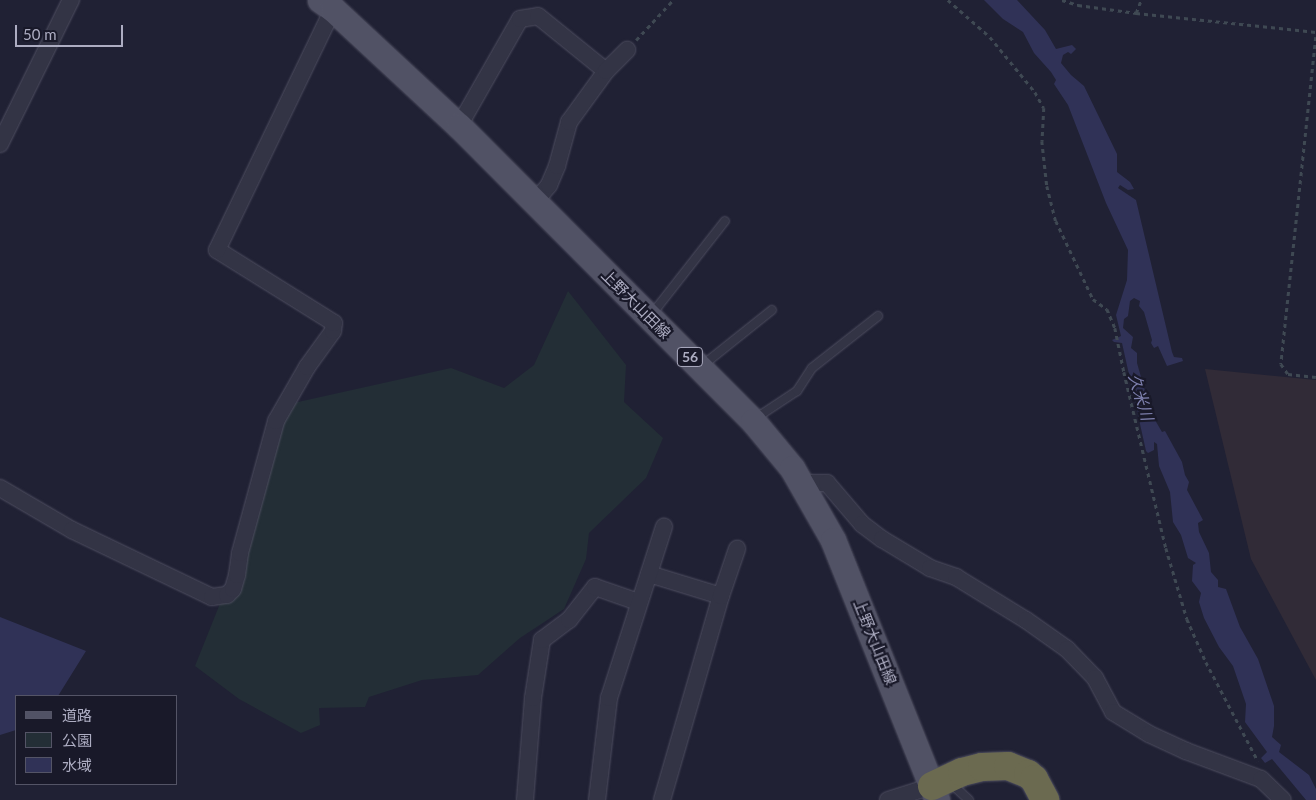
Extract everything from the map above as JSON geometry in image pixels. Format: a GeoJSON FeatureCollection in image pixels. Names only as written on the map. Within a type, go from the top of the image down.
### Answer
{"type":"FeatureCollection","features":[{"type":"Feature","properties":{"kind":"highway"},"geometry":{"type":"LineString","coordinates":[[946,793],[962,772],[982,767],[1008,766],[1028,774],[1040,786],[1045,800]]}},
{"type":"Feature","properties":{"kind":"highway"},"geometry":{"type":"LineString","coordinates":[[946,793],[985,781],[1006,782],[1017,786],[1030,800]]}},
{"type":"Feature","properties":{"kind":"main road","name":"上野大山田線"},"geometry":{"type":"LineString","coordinates":[[326,5],[459,126],[753,421],[792,468],[833,540],[946,793]]}},
{"type":"Feature","properties":{"kind":"street"},"geometry":{"type":"LineString","coordinates":[[0,144],[70,0]]}},
{"type":"Feature","properties":{"kind":"street"},"geometry":{"type":"LineString","coordinates":[[0,488],[72,530],[212,597],[227,595],[232,589],[276,421],[307,367],[333,331],[334,323],[217,250],[326,5]]}},
{"type":"Feature","properties":{"kind":"street"},"geometry":{"type":"LineString","coordinates":[[459,126],[520,19],[538,16],[606,71]]}},
{"type":"Feature","properties":{"kind":"street"},"geometry":{"type":"LineString","coordinates":[[534,203],[549,185],[558,166],[569,122],[606,71],[627,50]]}},
{"type":"Feature","properties":{"kind":"street"},"geometry":{"type":"LineString","coordinates":[[804,489],[812,483],[827,483],[862,524],[882,540],[930,568],[956,577],[1026,620],[1067,650],[1095,678],[1113,712],[1149,734],[1186,751],[1261,779],[1283,800]]}},
{"type":"Feature","properties":{"kind":"street"},"geometry":{"type":"LineString","coordinates":[[597,800],[609,698],[638,602],[650,574],[664,527]]}},
{"type":"Feature","properties":{"kind":"street"},"geometry":{"type":"LineString","coordinates":[[662,800],[721,596],[738,549]]}},
{"type":"Feature","properties":{"kind":"street"},"geometry":{"type":"LineString","coordinates":[[650,574],[721,596]]}},
{"type":"Feature","properties":{"kind":"street"},"geometry":{"type":"LineString","coordinates":[[525,800],[533,698],[542,640],[568,620],[595,587],[638,602]]}},
{"type":"Feature","properties":{"kind":"street"},"geometry":{"type":"LineString","coordinates":[[888,800],[946,793]]}},
{"type":"Feature","properties":{"kind":"lane"},"geometry":{"type":"LineString","coordinates":[[650,317],[725,221]]}},
{"type":"Feature","properties":{"kind":"lane"},"geometry":{"type":"LineString","coordinates":[[700,367],[772,310]]}},
{"type":"Feature","properties":{"kind":"lane"},"geometry":{"type":"LineString","coordinates":[[753,421],[797,391],[812,368],[878,316]]}},
{"type":"Feature","properties":{"kind":"path"},"geometry":{"type":"LineString","coordinates":[[627,50],[673,0]]}},
{"type":"Feature","properties":{"kind":"path"},"geometry":{"type":"LineString","coordinates":[[948,0],[990,37],[1035,92],[1044,108],[1042,141],[1047,186],[1056,221],[1093,299],[1107,308],[1116,328],[1124,372],[1166,548],[1188,619],[1206,662],[1259,763]]}},
{"type":"Feature","properties":{"kind":"path"},"geometry":{"type":"LineString","coordinates":[[1062,0],[1078,5],[1136,13],[1316,32]]}},
{"type":"Feature","properties":{"kind":"path"},"geometry":{"type":"LineString","coordinates":[[1136,13],[1141,0]]}},
{"type":"Feature","properties":{"kind":"path"},"geometry":{"type":"LineString","coordinates":[[1316,37],[1281,364],[1288,374],[1316,377]]}},
{"type":"Feature","properties":{"kind":"shaded area"},"geometry":{"type":"Polygon","coordinates":[[[1205,369],[1316,380],[1316,680],[1251,559],[1205,369]]]}},
{"type":"Feature","properties":{"kind":"green space"},"geometry":{"type":"Polygon","coordinates":[[[568,291],[626,365],[624,402],[663,438],[646,478],[589,533],[586,559],[564,609],[520,638],[478,675],[422,680],[369,697],[365,707],[319,708],[320,725],[301,733],[239,699],[195,666],[221,601],[289,404],[451,368],[504,388],[534,365],[568,291]]]}},
{"type":"Feature","properties":{"kind":"water","name":"久米川"},"geometry":{"type":"Polygon","coordinates":[[[984,0],[1017,0],[1045,30],[1056,49],[1072,45],[1076,49],[1071,54],[1068,52],[1063,55],[1061,63],[1084,86],[1117,154],[1117,172],[1130,182],[1134,189],[1128,190],[1120,185],[1118,188],[1136,200],[1172,352],[1174,357],[1182,358],[1183,361],[1167,366],[1158,346],[1154,348],[1151,343],[1152,340],[1144,312],[1139,306],[1140,301],[1134,298],[1130,301],[1128,316],[1124,319],[1123,328],[1133,337],[1131,348],[1137,353],[1137,363],[1149,405],[1154,413],[1150,418],[1155,420],[1162,432],[1165,431],[1182,462],[1189,482],[1187,490],[1203,520],[1198,523],[1199,532],[1209,553],[1211,572],[1218,580],[1218,587],[1226,589],[1240,627],[1258,659],[1274,706],[1272,737],[1281,745],[1279,752],[1309,775],[1316,789],[1316,800],[1306,800],[1272,759],[1265,763],[1261,758],[1267,752],[1245,722],[1246,704],[1233,666],[1219,647],[1204,618],[1199,602],[1201,593],[1192,581],[1193,565],[1196,563],[1188,558],[1181,535],[1173,522],[1170,492],[1159,466],[1157,444],[1154,442],[1154,450],[1148,453],[1146,451],[1122,343],[1112,340],[1121,336],[1116,315],[1127,280],[1128,250],[1106,203],[1068,105],[1054,84],[1056,80],[1034,53],[1023,32],[1003,19],[984,0]]]}},
{"type":"Feature","properties":{"kind":"water"},"geometry":{"type":"Polygon","coordinates":[[[0,617],[86,651],[59,695],[15,695],[15,730],[0,735],[0,617]]]}}]}
